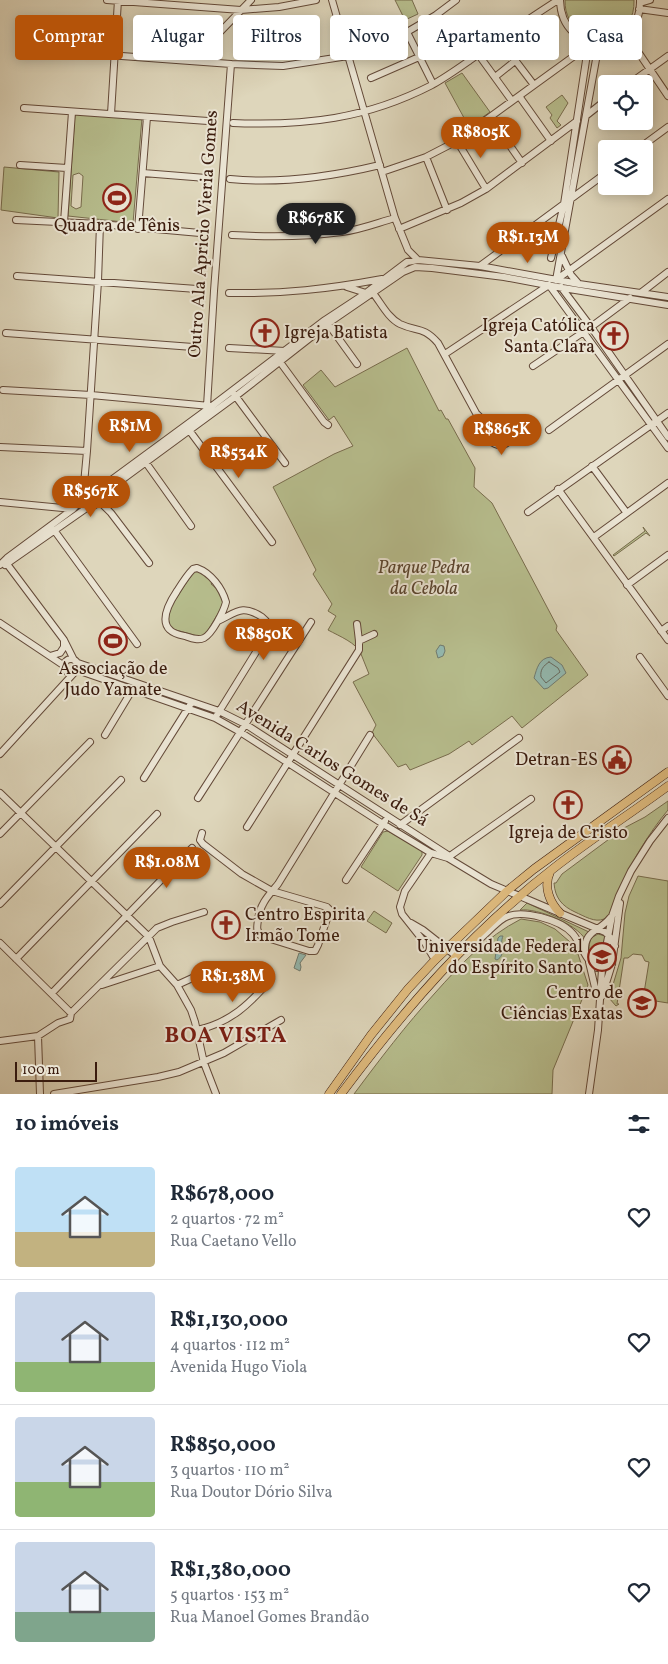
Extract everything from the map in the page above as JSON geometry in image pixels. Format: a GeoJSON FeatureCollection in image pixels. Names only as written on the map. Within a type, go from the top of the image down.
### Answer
{"type":"FeatureCollection","features":[{"type":"Feature","properties":{"kind":"main road"},"geometry":{"type":"LineString","coordinates":[[329,1094],[381,1022],[435,960],[507,891],[534,869],[668,772]]}},
{"type":"Feature","properties":{"kind":"main road"},"geometry":{"type":"LineString","coordinates":[[341,1094],[394,1024],[456,956],[553,868],[668,786]]}},
{"type":"Feature","properties":{"kind":"main road"},"geometry":{"type":"LineString","coordinates":[[553,868],[547,880],[549,895],[555,908],[560,913]]}},
{"type":"Feature","properties":{"kind":"street"},"geometry":{"type":"LineString","coordinates":[[106,0],[241,10],[279,7],[316,0]]}},
{"type":"Feature","properties":{"kind":"street"},"geometry":{"type":"LineString","coordinates":[[117,15],[118,0]]}},
{"type":"Feature","properties":{"kind":"street"},"geometry":{"type":"LineString","coordinates":[[192,61],[251,0]]}},
{"type":"Feature","properties":{"kind":"street"},"geometry":{"type":"LineString","coordinates":[[332,0],[336,15]]}},
{"type":"Feature","properties":{"kind":"street"},"geometry":{"type":"LineString","coordinates":[[408,31],[456,0]]}},
{"type":"Feature","properties":{"kind":"street"},"geometry":{"type":"LineString","coordinates":[[536,15],[559,0],[562,15],[569,27]]}},
{"type":"Feature","properties":{"kind":"street"},"geometry":{"type":"LineString","coordinates":[[640,4],[650,0]]}},
{"type":"Feature","properties":{"kind":"street"},"geometry":{"type":"LineString","coordinates":[[640,4],[668,13]]}},
{"type":"Feature","properties":{"kind":"street"},"geometry":{"type":"LineString","coordinates":[[408,34],[418,55]]}},
{"type":"Feature","properties":{"kind":"street"},"geometry":{"type":"LineString","coordinates":[[642,75],[668,56]]}},
{"type":"Feature","properties":{"kind":"street"},"geometry":{"type":"LineString","coordinates":[[123,57],[283,66],[330,59]]}},
{"type":"Feature","properties":{"kind":"street"},"geometry":{"type":"LineString","coordinates":[[371,78],[418,57]]}},
{"type":"Feature","properties":{"kind":"street"},"geometry":{"type":"LineString","coordinates":[[642,59],[668,96]]}},
{"type":"Feature","properties":{"kind":"street"},"geometry":{"type":"LineString","coordinates":[[111,114],[115,60]]}},
{"type":"Feature","properties":{"kind":"street"},"geometry":{"type":"LineString","coordinates":[[349,60],[398,229],[410,254],[418,260]]}},
{"type":"Feature","properties":{"kind":"street"},"geometry":{"type":"LineString","coordinates":[[421,60],[433,84]]}},
{"type":"Feature","properties":{"kind":"street"},"geometry":{"type":"LineString","coordinates":[[482,60],[512,102]]}},
{"type":"Feature","properties":{"kind":"street"},"geometry":{"type":"LineString","coordinates":[[382,172],[426,157],[458,141],[569,60]]}},
{"type":"Feature","properties":{"kind":"street"},"geometry":{"type":"LineString","coordinates":[[583,60],[586,64]]}},
{"type":"Feature","properties":{"kind":"street"},"geometry":{"type":"LineString","coordinates":[[552,281],[561,254],[564,204],[587,60]]}},
{"type":"Feature","properties":{"kind":"street"},"geometry":{"type":"LineString","coordinates":[[550,258],[562,230],[572,198],[596,60]]}},
{"type":"Feature","properties":{"kind":"street"},"geometry":{"type":"LineString","coordinates":[[233,123],[302,123],[365,112],[395,102],[433,84],[469,61]]}},
{"type":"Feature","properties":{"kind":"street"},"geometry":{"type":"LineString","coordinates":[[495,77],[515,61],[534,85]]}},
{"type":"Feature","properties":{"kind":"street","name":"Outro Ala Apricio Vieria Gomes"},"geometry":{"type":"LineString","coordinates":[[210,406],[214,291],[231,64]]}},
{"type":"Feature","properties":{"kind":"street"},"geometry":{"type":"LineString","coordinates":[[519,96],[551,141]]}},
{"type":"Feature","properties":{"kind":"street"},"geometry":{"type":"LineString","coordinates":[[587,115],[598,106]]}},
{"type":"Feature","properties":{"kind":"street"},"geometry":{"type":"LineString","coordinates":[[24,108],[208,121]]}},
{"type":"Feature","properties":{"kind":"street"},"geometry":{"type":"LineString","coordinates":[[64,222],[72,112]]}},
{"type":"Feature","properties":{"kind":"street"},"geometry":{"type":"LineString","coordinates":[[138,229],[147,117]]}},
{"type":"Feature","properties":{"kind":"street"},"geometry":{"type":"LineString","coordinates":[[490,117],[522,163]]}},
{"type":"Feature","properties":{"kind":"street"},"geometry":{"type":"LineString","coordinates":[[398,229],[447,210],[486,189],[577,121]]}},
{"type":"Feature","properties":{"kind":"street"},"geometry":{"type":"LineString","coordinates":[[650,140],[668,127]]}},
{"type":"Feature","properties":{"kind":"street"},"geometry":{"type":"LineString","coordinates":[[458,141],[486,189]]}},
{"type":"Feature","properties":{"kind":"street"},"geometry":{"type":"LineString","coordinates":[[426,157],[447,210]]}},
{"type":"Feature","properties":{"kind":"street"},"geometry":{"type":"LineString","coordinates":[[20,165],[67,168]]}},
{"type":"Feature","properties":{"kind":"street"},"geometry":{"type":"LineString","coordinates":[[230,179],[248,181],[298,180],[380,165]]}},
{"type":"Feature","properties":{"kind":"street"},"geometry":{"type":"LineString","coordinates":[[143,173],[206,178]]}},
{"type":"Feature","properties":{"kind":"street"},"geometry":{"type":"LineString","coordinates":[[480,266],[598,178]]}},
{"type":"Feature","properties":{"kind":"street"},"geometry":{"type":"LineString","coordinates":[[444,354],[569,271],[668,199]]}},
{"type":"Feature","properties":{"kind":"street"},"geometry":{"type":"LineString","coordinates":[[232,235],[280,236],[342,232],[395,218]]}},
{"type":"Feature","properties":{"kind":"street"},"geometry":{"type":"LineString","coordinates":[[16,220],[100,224],[138,229],[200,233]]}},
{"type":"Feature","properties":{"kind":"street"},"geometry":{"type":"LineString","coordinates":[[88,507],[84,504],[82,497],[91,395],[100,224]]}},
{"type":"Feature","properties":{"kind":"street"},"geometry":{"type":"LineString","coordinates":[[404,243],[407,262],[415,267]]}},
{"type":"Feature","properties":{"kind":"street"},"geometry":{"type":"LineString","coordinates":[[561,254],[569,271],[579,284]]}},
{"type":"Feature","properties":{"kind":"street"},"geometry":{"type":"LineString","coordinates":[[370,293],[383,279],[407,262],[418,260],[480,266],[552,281],[668,297]]}},
{"type":"Feature","properties":{"kind":"street"},"geometry":{"type":"LineString","coordinates":[[278,360],[285,351],[327,322],[403,272],[415,267],[533,282],[552,281],[562,288],[592,326],[668,448]]}},
{"type":"Feature","properties":{"kind":"street"},"geometry":{"type":"LineString","coordinates":[[642,292],[668,272]]}},
{"type":"Feature","properties":{"kind":"street"},"geometry":{"type":"LineString","coordinates":[[17,276],[197,289]]}},
{"type":"Feature","properties":{"kind":"street"},"geometry":{"type":"LineString","coordinates":[[229,293],[303,292],[383,279]]}},
{"type":"Feature","properties":{"kind":"street"},"geometry":{"type":"LineString","coordinates":[[552,281],[584,332],[618,380],[654,423],[668,436]]}},
{"type":"Feature","properties":{"kind":"street"},"geometry":{"type":"LineString","coordinates":[[532,295],[533,282]]}},
{"type":"Feature","properties":{"kind":"street"},"geometry":{"type":"LineString","coordinates":[[343,286],[370,293],[398,323],[422,330],[431,335],[438,343],[476,413],[489,426]]}},
{"type":"Feature","properties":{"kind":"street"},"geometry":{"type":"LineString","coordinates":[[562,288],[668,305]]}},
{"type":"Feature","properties":{"kind":"street"},"geometry":{"type":"LineString","coordinates":[[533,366],[630,298]]}},
{"type":"Feature","properties":{"kind":"street"},"geometry":{"type":"LineString","coordinates":[[2,566],[7,558],[73,509],[87,491],[94,491],[189,430],[327,322]]}},
{"type":"Feature","properties":{"kind":"street"},"geometry":{"type":"LineString","coordinates":[[327,322],[357,364]]}},
{"type":"Feature","properties":{"kind":"street"},"geometry":{"type":"LineString","coordinates":[[6,332],[193,347]]}},
{"type":"Feature","properties":{"kind":"street"},"geometry":{"type":"LineString","coordinates":[[549,430],[668,344]]}},
{"type":"Feature","properties":{"kind":"street"},"geometry":{"type":"LineString","coordinates":[[229,348],[285,351]]}},
{"type":"Feature","properties":{"kind":"street"},"geometry":{"type":"LineString","coordinates":[[267,349],[278,360],[328,425]]}},
{"type":"Feature","properties":{"kind":"street"},"geometry":{"type":"LineString","coordinates":[[3,390],[91,395],[210,406]]}},
{"type":"Feature","properties":{"kind":"street"},"geometry":{"type":"LineString","coordinates":[[2,566],[97,502],[146,458],[210,406],[234,393]]}},
{"type":"Feature","properties":{"kind":"street"},"geometry":{"type":"LineString","coordinates":[[234,393],[285,463]]}},
{"type":"Feature","properties":{"kind":"street"},"geometry":{"type":"LineString","coordinates":[[528,512],[668,413]]}},
{"type":"Feature","properties":{"kind":"street"},"geometry":{"type":"LineString","coordinates":[[496,420],[507,421],[513,429],[512,439],[503,445],[493,443],[488,434],[489,426],[496,420]]}},
{"type":"Feature","properties":{"kind":"street"},"geometry":{"type":"LineString","coordinates":[[189,430],[272,542]]}},
{"type":"Feature","properties":{"kind":"street"},"geometry":{"type":"LineString","coordinates":[[0,447],[87,451]]}},
{"type":"Feature","properties":{"kind":"street"},"geometry":{"type":"LineString","coordinates":[[146,458],[191,526]]}},
{"type":"Feature","properties":{"kind":"street"},"geometry":{"type":"LineString","coordinates":[[592,466],[626,512]]}},
{"type":"Feature","properties":{"kind":"street"},"geometry":{"type":"LineString","coordinates":[[84,480],[94,491],[97,502],[111,514],[149,563]]}},
{"type":"Feature","properties":{"kind":"street"},"geometry":{"type":"LineString","coordinates":[[594,537],[668,482]]}},
{"type":"Feature","properties":{"kind":"street"},"geometry":{"type":"LineString","coordinates":[[558,489],[630,582],[668,640]]}},
{"type":"Feature","properties":{"kind":"street"},"geometry":{"type":"LineString","coordinates":[[0,502],[73,509]]}},
{"type":"Feature","properties":{"kind":"street"},"geometry":{"type":"LineString","coordinates":[[54,530],[136,644]]}},
{"type":"Feature","properties":{"kind":"street"},"geometry":{"type":"LineString","coordinates":[[630,582],[668,556]]}},
{"type":"Feature","properties":{"kind":"street"},"geometry":{"type":"LineString","coordinates":[[2,566],[64,640],[76,666]]}},
{"type":"Feature","properties":{"kind":"street"},"geometry":{"type":"LineString","coordinates":[[215,718],[269,631],[269,626],[264,619],[248,610],[240,610],[218,621],[207,636],[198,639],[175,633],[169,629],[167,622],[168,608],[194,569],[201,570],[211,577],[225,596],[225,606],[218,621]]}},
{"type":"Feature","properties":{"kind":"street"},"geometry":{"type":"LineString","coordinates":[[198,798],[311,622]]}},
{"type":"Feature","properties":{"kind":"street"},"geometry":{"type":"LineString","coordinates":[[0,623],[50,656],[65,669]]}},
{"type":"Feature","properties":{"kind":"street"},"geometry":{"type":"LineString","coordinates":[[248,827],[359,650],[360,641],[357,624]]}},
{"type":"Feature","properties":{"kind":"street"},"geometry":{"type":"LineString","coordinates":[[661,631],[668,626]]}},
{"type":"Feature","properties":{"kind":"street"},"geometry":{"type":"LineString","coordinates":[[360,641],[374,634]]}},
{"type":"Feature","properties":{"kind":"street"},"geometry":{"type":"LineString","coordinates":[[50,656],[60,654],[64,647],[64,640]]}},
{"type":"Feature","properties":{"kind":"street"},"geometry":{"type":"LineString","coordinates":[[640,657],[668,696]]}},
{"type":"Feature","properties":{"kind":"street"},"geometry":{"type":"LineString","coordinates":[[64,685],[66,660],[76,666]]}},
{"type":"Feature","properties":{"kind":"street"},"geometry":{"type":"LineString","coordinates":[[65,669],[76,666]]}},
{"type":"Feature","properties":{"kind":"street"},"geometry":{"type":"LineString","coordinates":[[0,754],[64,685],[76,666]]}},
{"type":"Feature","properties":{"kind":"street","name":"Avenida Carlos Gomes de Sá"},"geometry":{"type":"LineString","coordinates":[[76,666],[219,711],[245,724],[334,793],[431,853],[448,858],[491,884],[607,934]]}},
{"type":"Feature","properties":{"kind":"street","name":"Avenida Carlos Gomes de Sá"},"geometry":{"type":"LineString","coordinates":[[76,666],[132,690],[215,718],[339,786],[450,856],[477,876]]}},
{"type":"Feature","properties":{"kind":"street"},"geometry":{"type":"LineString","coordinates":[[105,734],[136,684]]}},
{"type":"Feature","properties":{"kind":"street"},"geometry":{"type":"LineString","coordinates":[[144,778],[192,702]]}},
{"type":"Feature","properties":{"kind":"street"},"geometry":{"type":"LineString","coordinates":[[202,833],[200,840],[207,848],[242,874],[272,891],[330,910],[315,951],[309,951],[265,938],[258,932],[259,913],[262,905],[272,891],[278,884],[370,735]]}},
{"type":"Feature","properties":{"kind":"street"},"geometry":{"type":"LineString","coordinates":[[400,825],[519,738]]}},
{"type":"Feature","properties":{"kind":"street"},"geometry":{"type":"LineString","coordinates":[[0,834],[90,742]]}},
{"type":"Feature","properties":{"kind":"street"},"geometry":{"type":"LineString","coordinates":[[0,904],[121,780]]}},
{"type":"Feature","properties":{"kind":"street"},"geometry":{"type":"LineString","coordinates":[[0,793],[149,936],[160,966],[177,985],[191,1010],[204,1063],[216,1094]]}},
{"type":"Feature","properties":{"kind":"street"},"geometry":{"type":"LineString","coordinates":[[450,856],[531,799]]}},
{"type":"Feature","properties":{"kind":"street"},"geometry":{"type":"LineString","coordinates":[[16,959],[157,814]]}},
{"type":"Feature","properties":{"kind":"street"},"geometry":{"type":"LineString","coordinates":[[346,880],[388,817]]}},
{"type":"Feature","properties":{"kind":"street"},"geometry":{"type":"LineString","coordinates":[[589,1094],[597,1038],[602,969],[607,934],[612,916],[626,882],[650,841],[668,818]]}},
{"type":"Feature","properties":{"kind":"street"},"geometry":{"type":"LineString","coordinates":[[52,994],[192,848]]}},
{"type":"Feature","properties":{"kind":"street"},"geometry":{"type":"LineString","coordinates":[[431,853],[404,891],[400,900],[400,907],[408,922],[425,943],[435,960]]}},
{"type":"Feature","properties":{"kind":"street"},"geometry":{"type":"LineString","coordinates":[[599,1002],[612,964],[618,916],[626,882]]}},
{"type":"Feature","properties":{"kind":"street"},"geometry":{"type":"LineString","coordinates":[[0,1040],[38,1036],[58,1023],[70,1019],[71,1013],[149,936],[163,925],[204,912]]}},
{"type":"Feature","properties":{"kind":"street"},"geometry":{"type":"LineString","coordinates":[[465,948],[475,943],[504,918],[512,915],[527,915],[547,919],[566,927],[577,939],[587,958],[597,968],[602,969],[612,964]]}},
{"type":"Feature","properties":{"kind":"street"},"geometry":{"type":"LineString","coordinates":[[599,1002],[584,948],[586,939],[612,916]]}},
{"type":"Feature","properties":{"kind":"street"},"geometry":{"type":"LineString","coordinates":[[408,922],[424,930],[456,956]]}},
{"type":"Feature","properties":{"kind":"street"},"geometry":{"type":"LineString","coordinates":[[607,934],[615,946]]}},
{"type":"Feature","properties":{"kind":"street"},"geometry":{"type":"LineString","coordinates":[[0,943],[71,1013]]}},
{"type":"Feature","properties":{"kind":"street"},"geometry":{"type":"LineString","coordinates":[[100,986],[160,966]]}},
{"type":"Feature","properties":{"kind":"street"},"geometry":{"type":"LineString","coordinates":[[177,985],[212,969]]}},
{"type":"Feature","properties":{"kind":"street"},"geometry":{"type":"LineString","coordinates":[[197,1030],[211,1027],[234,1015],[253,1000],[271,979]]}},
{"type":"Feature","properties":{"kind":"street"},"geometry":{"type":"LineString","coordinates":[[54,1094],[165,1076],[204,1063],[245,1042],[281,1020]]}},
{"type":"Feature","properties":{"kind":"street"},"geometry":{"type":"LineString","coordinates":[[38,1036],[40,1094]]}},
{"type":"Feature","properties":{"kind":"green space"},"geometry":{"type":"Polygon","coordinates":[[[395,0],[412,0],[418,14],[408,19],[408,15],[402,15],[395,0]]]}},
{"type":"Feature","properties":{"kind":"green space"},"geometry":{"type":"Polygon","coordinates":[[[565,0],[634,0],[632,15],[569,15],[569,18],[565,0]]]}},
{"type":"Feature","properties":{"kind":"green space"},"geometry":{"type":"Polygon","coordinates":[[[462,73],[490,112],[469,127],[445,83],[462,73]]]}},
{"type":"Feature","properties":{"kind":"green space"},"geometry":{"type":"Polygon","coordinates":[[[562,95],[568,103],[557,121],[561,125],[557,128],[550,118],[552,115],[546,107],[562,95]]]}},
{"type":"Feature","properties":{"kind":"green space"},"geometry":{"type":"Polygon","coordinates":[[[75,113],[142,118],[133,223],[68,216],[75,113]],[[79,173],[73,175],[71,206],[76,209],[81,207],[83,176],[79,173]]]}},
{"type":"Feature","properties":{"kind":"green space"},"geometry":{"type":"Polygon","coordinates":[[[4,167],[59,172],[58,218],[1,210],[4,167]]]}},
{"type":"Feature","properties":{"kind":"green space","name":"Parque Pedra da Cebola"},"geometry":{"type":"Polygon","coordinates":[[[407,348],[439,411],[441,410],[446,419],[448,419],[475,468],[474,487],[492,503],[557,626],[556,630],[588,675],[522,728],[512,716],[472,745],[469,741],[449,754],[410,770],[406,764],[398,767],[372,733],[376,725],[353,682],[369,674],[363,659],[356,646],[328,630],[336,616],[328,611],[332,604],[313,574],[316,570],[273,487],[334,454],[353,446],[334,416],[329,420],[303,385],[321,370],[335,387],[407,348]]]}},
{"type":"Feature","properties":{"kind":"green space"},"geometry":{"type":"Polygon","coordinates":[[[643,527],[650,536],[646,533],[613,555],[645,531],[643,527]]]}},
{"type":"Feature","properties":{"kind":"green space"},"geometry":{"type":"Polygon","coordinates":[[[198,570],[213,581],[211,584],[222,593],[225,602],[205,635],[201,637],[169,628],[168,611],[194,571],[198,570]]]}},
{"type":"Feature","properties":{"kind":"green space"},"geometry":{"type":"Polygon","coordinates":[[[668,801],[668,810],[635,859],[624,880],[611,914],[601,920],[593,920],[566,907],[556,893],[554,883],[562,874],[624,828],[645,817],[668,801]]]}},
{"type":"Feature","properties":{"kind":"green space"},"geometry":{"type":"Polygon","coordinates":[[[388,831],[422,851],[422,855],[398,891],[361,867],[383,832],[388,831]]]}},
{"type":"Feature","properties":{"kind":"green space"},"geometry":{"type":"Polygon","coordinates":[[[638,876],[668,881],[668,1003],[643,999],[649,962],[645,961],[642,955],[633,954],[628,958],[624,958],[617,1004],[619,1004],[616,1006],[609,998],[621,958],[625,913],[629,896],[638,876]]]}},
{"type":"Feature","properties":{"kind":"green space"},"geometry":{"type":"Polygon","coordinates":[[[527,903],[589,932],[585,939],[574,928],[556,918],[528,910],[520,910],[527,903]]]}},
{"type":"Feature","properties":{"kind":"green space"},"geometry":{"type":"Polygon","coordinates":[[[374,911],[392,923],[386,933],[367,921],[374,911]]]}},
{"type":"Feature","properties":{"kind":"green space"},"geometry":{"type":"Polygon","coordinates":[[[521,919],[540,922],[555,929],[570,942],[577,951],[588,985],[553,1070],[552,1094],[354,1094],[403,1030],[454,972],[496,934],[521,919]]]}},
{"type":"Feature","properties":{"kind":"green space"},"geometry":{"type":"Polygon","coordinates":[[[598,934],[605,936],[600,966],[593,961],[589,951],[591,938],[598,934]]]}},
{"type":"Feature","properties":{"kind":"water"},"geometry":{"type":"Polygon","coordinates":[[[440,645],[444,646],[445,651],[443,656],[438,658],[436,651],[440,645]]]}},
{"type":"Feature","properties":{"kind":"water"},"geometry":{"type":"Polygon","coordinates":[[[551,657],[562,665],[566,673],[548,688],[544,689],[534,678],[541,661],[551,657]]]}},
{"type":"Feature","properties":{"kind":"water"},"geometry":{"type":"Polygon","coordinates":[[[503,936],[502,955],[497,960],[495,959],[498,938],[503,936]]]}},
{"type":"Feature","properties":{"kind":"water"},"geometry":{"type":"Polygon","coordinates":[[[299,953],[306,955],[300,963],[300,971],[294,968],[299,953]]]}},
{"type":"Feature","properties":{"kind":"place","name":"Quadra de Tênis"},"geometry":{"type":"Point","coordinates":[117,198]}},
{"type":"Feature","properties":{"kind":"place","name":"Igreja Batista"},"geometry":{"type":"Point","coordinates":[265,333]}},
{"type":"Feature","properties":{"kind":"place","name":"Igreja Católica Santa Clara"},"geometry":{"type":"Point","coordinates":[614,336]}},
{"type":"Feature","properties":{"kind":"place","name":"Associação de Judo Yamate"},"geometry":{"type":"Point","coordinates":[113,641]}},
{"type":"Feature","properties":{"kind":"place","name":"Detran-ES"},"geometry":{"type":"Point","coordinates":[617,760]}},
{"type":"Feature","properties":{"kind":"place","name":"Igreja de Cristo"},"geometry":{"type":"Point","coordinates":[568,805]}},
{"type":"Feature","properties":{"kind":"place","name":"Centro Espirita Irmão Tome"},"geometry":{"type":"Point","coordinates":[226,925]}},
{"type":"Feature","properties":{"kind":"place","name":"Universidade Federal do Espírito Santo"},"geometry":{"type":"Point","coordinates":[602,957]}},
{"type":"Feature","properties":{"kind":"place","name":"Centro de Ciências Exatas"},"geometry":{"type":"Point","coordinates":[642,1003]}},
{"type":"Feature","properties":{"kind":"district","name":"BOA VISTA"},"geometry":{"type":"Point","coordinates":[226,1036]}}]}
